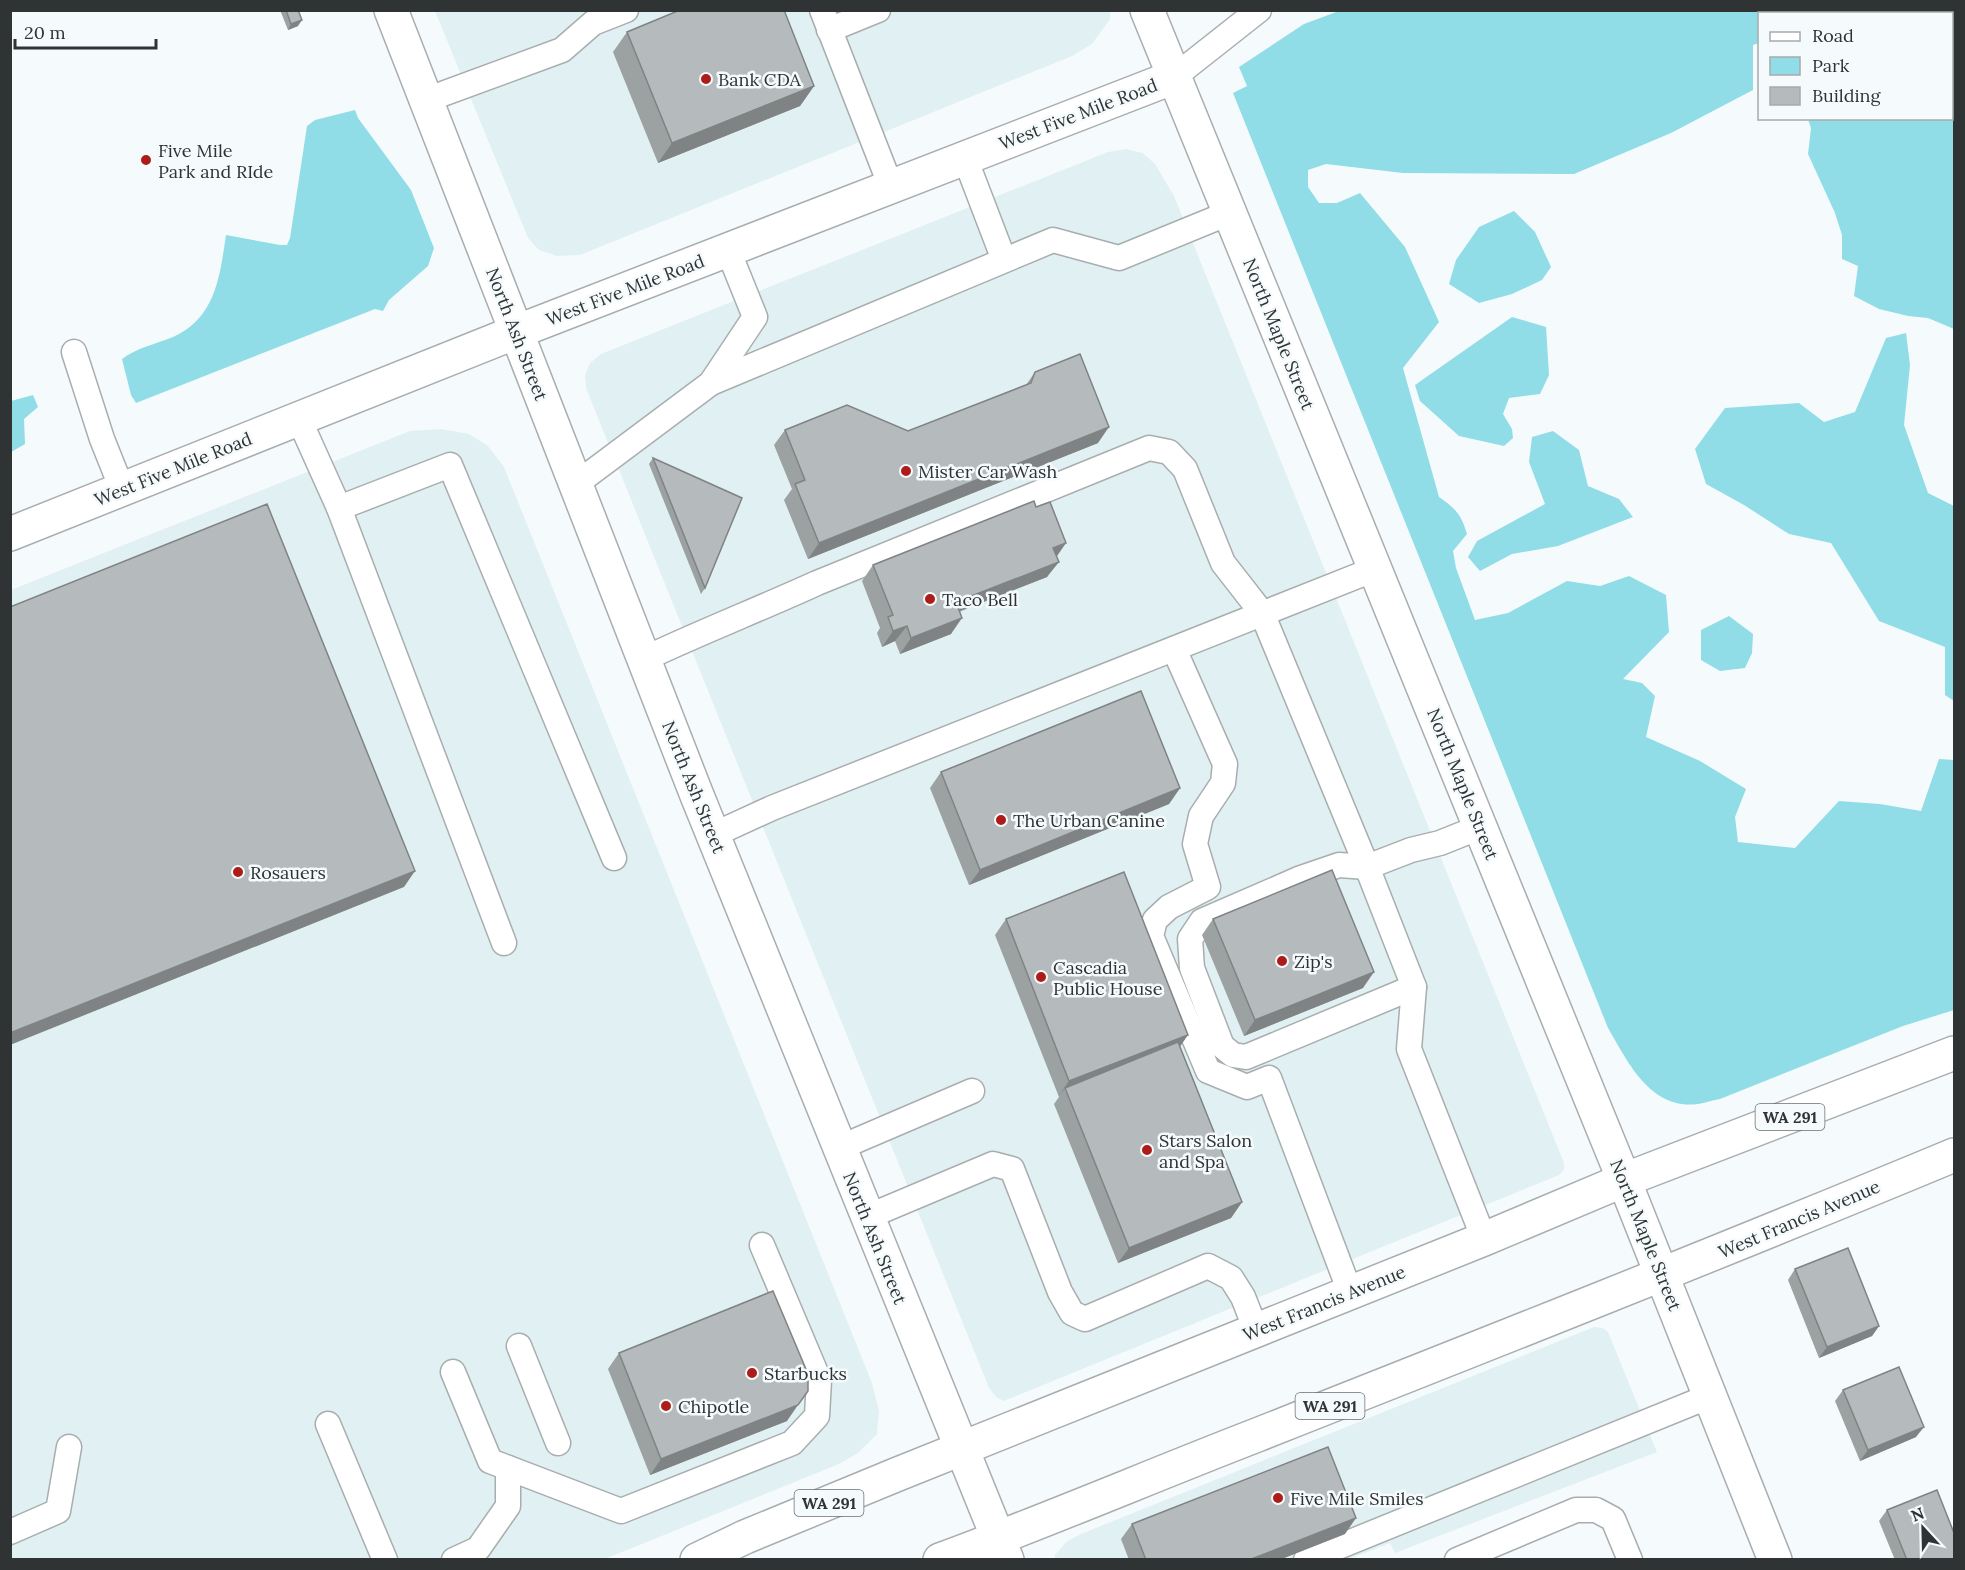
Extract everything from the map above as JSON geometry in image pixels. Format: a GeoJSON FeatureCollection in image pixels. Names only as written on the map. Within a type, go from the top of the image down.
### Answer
{"type":"FeatureCollection","features":[{"type":"Feature","properties":{"kind":"main road","name":"North Ash Street"},"geometry":{"type":"LineString","coordinates":[[391,10],[713,835],[1002,1549]]}},
{"type":"Feature","properties":{"kind":"main road","name":"North Maple Street"},"geometry":{"type":"LineString","coordinates":[[1147,10],[1624,1180],[1775,1560]]}},
{"type":"Feature","properties":{"kind":"main road","name":"West Five Mile Road"},"geometry":{"type":"LineString","coordinates":[[10,534],[516,332],[1174,77]]}},
{"type":"Feature","properties":{"kind":"main road","name":"West Francis Avenue"},"geometry":{"type":"LineString","coordinates":[[697,1560],[745,1537],[1485,1239],[1624,1180],[1954,1053]]}},
{"type":"Feature","properties":{"kind":"main road","name":"West Francis Avenue"},"geometry":{"type":"LineString","coordinates":[[940,1560],[1002,1549],[1098,1497],[1662,1276],[1954,1155]]}},
{"type":"Feature","properties":{"kind":"lane"},"geometry":{"type":"LineString","coordinates":[[426,100],[562,50],[593,23],[626,10]]}},
{"type":"Feature","properties":{"kind":"lane"},"geometry":{"type":"LineString","coordinates":[[878,10],[825,20],[891,187]]}},
{"type":"Feature","properties":{"kind":"lane"},"geometry":{"type":"LineString","coordinates":[[1174,77],[1259,10]]}},
{"type":"Feature","properties":{"kind":"lane"},"geometry":{"type":"LineString","coordinates":[[965,158],[1004,260]]}},
{"type":"Feature","properties":{"kind":"lane"},"geometry":{"type":"LineString","coordinates":[[576,484],[711,383],[1004,260],[1053,240],[1119,258],[1229,213]]}},
{"type":"Feature","properties":{"kind":"lane"},"geometry":{"type":"LineString","coordinates":[[711,383],[754,316],[728,250]]}},
{"type":"Feature","properties":{"kind":"lane"},"geometry":{"type":"LineString","coordinates":[[74,352],[102,439],[122,489]]}},
{"type":"Feature","properties":{"kind":"lane"},"geometry":{"type":"LineString","coordinates":[[299,418],[339,508],[504,943]]}},
{"type":"Feature","properties":{"kind":"lane"},"geometry":{"type":"LineString","coordinates":[[644,659],[817,583],[1149,448],[1169,452],[1185,468],[1223,563],[1262,613],[1367,867],[1414,987],[1409,1050],[1485,1239]]}},
{"type":"Feature","properties":{"kind":"lane"},"geometry":{"type":"LineString","coordinates":[[339,508],[450,465],[614,858]]}},
{"type":"Feature","properties":{"kind":"lane"},"geometry":{"type":"LineString","coordinates":[[713,835],[772,808],[1375,569]]}},
{"type":"Feature","properties":{"kind":"lane"},"geometry":{"type":"LineString","coordinates":[[1174,649],[1225,764],[1223,783],[1201,816],[1195,844],[1208,887],[1169,907],[1155,920],[1151,936],[1208,1071],[1247,1087],[1269,1078],[1350,1292]]}},
{"type":"Feature","properties":{"kind":"lane"},"geometry":{"type":"LineString","coordinates":[[1414,987],[1246,1057],[1233,1055],[1222,1046],[1192,968],[1190,939],[1202,921],[1301,878],[1339,865],[1367,867],[1480,827]]}},
{"type":"Feature","properties":{"kind":"lane"},"geometry":{"type":"LineString","coordinates":[[839,1148],[972,1091]]}},
{"type":"Feature","properties":{"kind":"lane"},"geometry":{"type":"LineString","coordinates":[[867,1217],[993,1164],[1012,1169],[1060,1292],[1071,1313],[1085,1319],[1208,1266],[1231,1278],[1243,1297],[1256,1330]]}},
{"type":"Feature","properties":{"kind":"lane"},"geometry":{"type":"LineString","coordinates":[[453,1372],[490,1461],[621,1511],[792,1443],[817,1416],[819,1380],[762,1245]]}},
{"type":"Feature","properties":{"kind":"lane"},"geometry":{"type":"LineString","coordinates":[[519,1346],[558,1443]]}},
{"type":"Feature","properties":{"kind":"lane"},"geometry":{"type":"LineString","coordinates":[[1306,1560],[1710,1396]]}},
{"type":"Feature","properties":{"kind":"lane"},"geometry":{"type":"LineString","coordinates":[[328,1424],[385,1560]]}},
{"type":"Feature","properties":{"kind":"lane"},"geometry":{"type":"LineString","coordinates":[[10,1532],[58,1511],[69,1447]]}},
{"type":"Feature","properties":{"kind":"lane"},"geometry":{"type":"LineString","coordinates":[[454,1560],[478,1549],[508,1506],[508,1468]]}},
{"type":"Feature","properties":{"kind":"lane"},"geometry":{"type":"LineString","coordinates":[[1456,1560],[1576,1510],[1596,1510],[1612,1519],[1630,1560]]}},
{"type":"Feature","properties":{"kind":"shaded area"},"geometry":{"type":"Polygon","coordinates":[[[1110,10],[1110,19],[1092,44],[1072,56],[580,255],[557,256],[539,250],[528,238],[435,11],[1110,10]]]}},
{"type":"Feature","properties":{"kind":"shaded area"},"geometry":{"type":"Polygon","coordinates":[[[1126,149],[1143,153],[1155,164],[1174,196],[1564,1163],[1564,1170],[1559,1175],[1004,1401],[996,1397],[989,1388],[586,388],[585,375],[590,363],[601,354],[1108,152],[1126,149]]]}},
{"type":"Feature","properties":{"kind":"shaded area"},"geometry":{"type":"Polygon","coordinates":[[[441,429],[469,434],[488,446],[504,467],[872,1383],[879,1411],[877,1434],[858,1453],[839,1464],[605,1559],[11,1560],[11,590],[410,431],[441,429]]]}},
{"type":"Feature","properties":{"kind":"shaded area"},"geometry":{"type":"Polygon","coordinates":[[[1594,1327],[1603,1328],[1608,1332],[1657,1452],[1395,1553],[1390,1543],[1349,1559],[1055,1560],[1055,1555],[1066,1542],[1081,1534],[1594,1327]]]}},
{"type":"Feature","properties":{"kind":"green space"},"geometry":{"type":"Polygon","coordinates":[[[1339,11],[1922,11],[1758,12],[1758,43],[1753,45],[1753,90],[1671,133],[1574,174],[1403,173],[1326,164],[1308,170],[1308,187],[1319,203],[1337,203],[1360,193],[1405,247],[1439,322],[1403,368],[1439,497],[1457,512],[1467,534],[1453,551],[1456,568],[1475,620],[1508,613],[1567,581],[1600,586],[1629,576],[1666,595],[1669,632],[1623,679],[1642,683],[1655,696],[1646,737],[1700,761],[1746,789],[1735,817],[1738,842],[1795,848],[1839,801],[1880,804],[1921,811],[1939,759],[1954,760],[1954,1010],[1903,1026],[1720,1099],[1698,1104],[1681,1104],[1666,1099],[1654,1092],[1633,1069],[1608,1028],[1233,93],[1247,86],[1239,67],[1304,24],[1339,11]]]}},
{"type":"Feature","properties":{"kind":"green space"},"geometry":{"type":"Polygon","coordinates":[[[1953,86],[1954,329],[1928,318],[1879,309],[1854,296],[1858,266],[1842,259],[1842,235],[1835,213],[1808,154],[1811,128],[1808,120],[1953,120],[1953,86]]]}},
{"type":"Feature","properties":{"kind":"green space"},"geometry":{"type":"Polygon","coordinates":[[[355,110],[358,118],[411,190],[434,248],[428,266],[389,300],[383,311],[375,309],[136,403],[131,395],[122,359],[140,349],[173,337],[199,319],[207,307],[218,280],[226,235],[287,245],[307,126],[315,120],[355,110]]]}},
{"type":"Feature","properties":{"kind":"green space"},"geometry":{"type":"Polygon","coordinates":[[[1514,211],[1535,232],[1551,267],[1542,280],[1512,294],[1479,303],[1449,284],[1456,260],[1479,227],[1514,211]]]}},
{"type":"Feature","properties":{"kind":"green space"},"geometry":{"type":"Polygon","coordinates":[[[1512,317],[1546,327],[1549,375],[1540,394],[1509,398],[1503,414],[1512,429],[1513,438],[1504,446],[1459,436],[1420,401],[1415,385],[1512,317]]]}},
{"type":"Feature","properties":{"kind":"green space"},"geometry":{"type":"Polygon","coordinates":[[[1906,333],[1910,365],[1904,425],[1928,493],[1954,506],[1954,701],[1945,695],[1945,647],[1879,621],[1831,543],[1789,534],[1706,484],[1695,449],[1725,408],[1799,403],[1824,422],[1855,412],[1886,338],[1906,333]]]}},
{"type":"Feature","properties":{"kind":"green space"},"geometry":{"type":"Polygon","coordinates":[[[33,395],[38,407],[24,419],[25,444],[11,452],[11,401],[33,395]]]}},
{"type":"Feature","properties":{"kind":"green space"},"geometry":{"type":"Polygon","coordinates":[[[1553,431],[1579,450],[1588,486],[1619,499],[1633,517],[1558,546],[1512,554],[1480,571],[1468,557],[1477,541],[1545,504],[1529,462],[1532,437],[1553,431]]]}},
{"type":"Feature","properties":{"kind":"green space"},"geometry":{"type":"Polygon","coordinates":[[[1729,616],[1753,634],[1752,653],[1745,668],[1720,671],[1701,660],[1701,630],[1729,616]]]}},
{"type":"Feature","properties":{"kind":"building"},"geometry":{"type":"Polygon","coordinates":[[[286,10],[298,10],[302,20],[291,24],[286,10]]]}},
{"type":"Feature","properties":{"kind":"building","name":"Bank CDA"},"geometry":{"type":"Polygon","coordinates":[[[680,10],[784,10],[814,86],[672,143],[627,32],[680,10]]]}},
{"type":"Feature","properties":{"kind":"building","name":"Mister Car Wash"},"geometry":{"type":"Polygon","coordinates":[[[1080,354],[1109,427],[819,543],[795,484],[805,480],[785,430],[847,405],[908,431],[1031,383],[1035,372],[1080,354]]]}},
{"type":"Feature","properties":{"kind":"building"},"geometry":{"type":"Polygon","coordinates":[[[653,458],[742,498],[705,588],[653,458]]]}},
{"type":"Feature","properties":{"kind":"building","name":"Taco Bell"},"geometry":{"type":"Polygon","coordinates":[[[1034,501],[1036,507],[1050,502],[1066,543],[1053,548],[1059,562],[956,602],[962,618],[911,638],[907,626],[893,631],[888,617],[893,615],[873,565],[1034,501]]]}},
{"type":"Feature","properties":{"kind":"building"},"geometry":{"type":"Polygon","coordinates":[[[267,504],[415,871],[10,1033],[10,607],[267,504]]]}},
{"type":"Feature","properties":{"kind":"building"},"geometry":{"type":"Polygon","coordinates":[[[1141,691],[1180,788],[980,870],[941,772],[1141,691]]]}},
{"type":"Feature","properties":{"kind":"building","name":"Zip's"},"geometry":{"type":"Polygon","coordinates":[[[1332,870],[1374,972],[1255,1020],[1213,919],[1332,870]]]}},
{"type":"Feature","properties":{"kind":"building"},"geometry":{"type":"Polygon","coordinates":[[[1124,872],[1188,1035],[1069,1081],[1006,919],[1124,872]]]}},
{"type":"Feature","properties":{"kind":"building"},"geometry":{"type":"Polygon","coordinates":[[[1178,1042],[1242,1202],[1129,1248],[1065,1088],[1178,1042]]]}},
{"type":"Feature","properties":{"kind":"building"},"geometry":{"type":"Polygon","coordinates":[[[1848,1248],[1879,1326],[1827,1347],[1795,1269],[1848,1248]]]}},
{"type":"Feature","properties":{"kind":"building"},"geometry":{"type":"Polygon","coordinates":[[[773,1291],[808,1374],[808,1391],[798,1405],[661,1459],[619,1353],[773,1291]]]}},
{"type":"Feature","properties":{"kind":"building"},"geometry":{"type":"Polygon","coordinates":[[[1899,1367],[1924,1427],[1868,1450],[1843,1390],[1899,1367]]]}},
{"type":"Feature","properties":{"kind":"building","name":"Five Mile Smiles"},"geometry":{"type":"Polygon","coordinates":[[[1328,1447],[1356,1518],[1249,1560],[1146,1560],[1132,1524],[1328,1447]]]}},
{"type":"Feature","properties":{"kind":"building"},"geometry":{"type":"Polygon","coordinates":[[[1937,1490],[1954,1533],[1954,1560],[1907,1560],[1887,1510],[1937,1490]]]}},
{"type":"Feature","properties":{"kind":"place","name":"Bank CDA"},"geometry":{"type":"Point","coordinates":[706,79]}},
{"type":"Feature","properties":{"kind":"place","name":"Five Mile Park and RIde"},"geometry":{"type":"Point","coordinates":[146,160]}},
{"type":"Feature","properties":{"kind":"place","name":"Mister Car Wash"},"geometry":{"type":"Point","coordinates":[906,471]}},
{"type":"Feature","properties":{"kind":"place","name":"Taco Bell"},"geometry":{"type":"Point","coordinates":[930,599]}},
{"type":"Feature","properties":{"kind":"place","name":"The Urban Canine"},"geometry":{"type":"Point","coordinates":[1001,820]}},
{"type":"Feature","properties":{"kind":"place","name":"Rosauers"},"geometry":{"type":"Point","coordinates":[238,872]}},
{"type":"Feature","properties":{"kind":"place","name":"Zip's"},"geometry":{"type":"Point","coordinates":[1282,961]}},
{"type":"Feature","properties":{"kind":"place","name":"Cascadia Public House"},"geometry":{"type":"Point","coordinates":[1041,977]}},
{"type":"Feature","properties":{"kind":"place","name":"Stars Salon and Spa"},"geometry":{"type":"Point","coordinates":[1147,1150]}},
{"type":"Feature","properties":{"kind":"place","name":"Starbucks"},"geometry":{"type":"Point","coordinates":[752,1373]}},
{"type":"Feature","properties":{"kind":"place","name":"Chipotle"},"geometry":{"type":"Point","coordinates":[666,1406]}},
{"type":"Feature","properties":{"kind":"place","name":"Five Mile Smiles"},"geometry":{"type":"Point","coordinates":[1278,1498]}}]}
